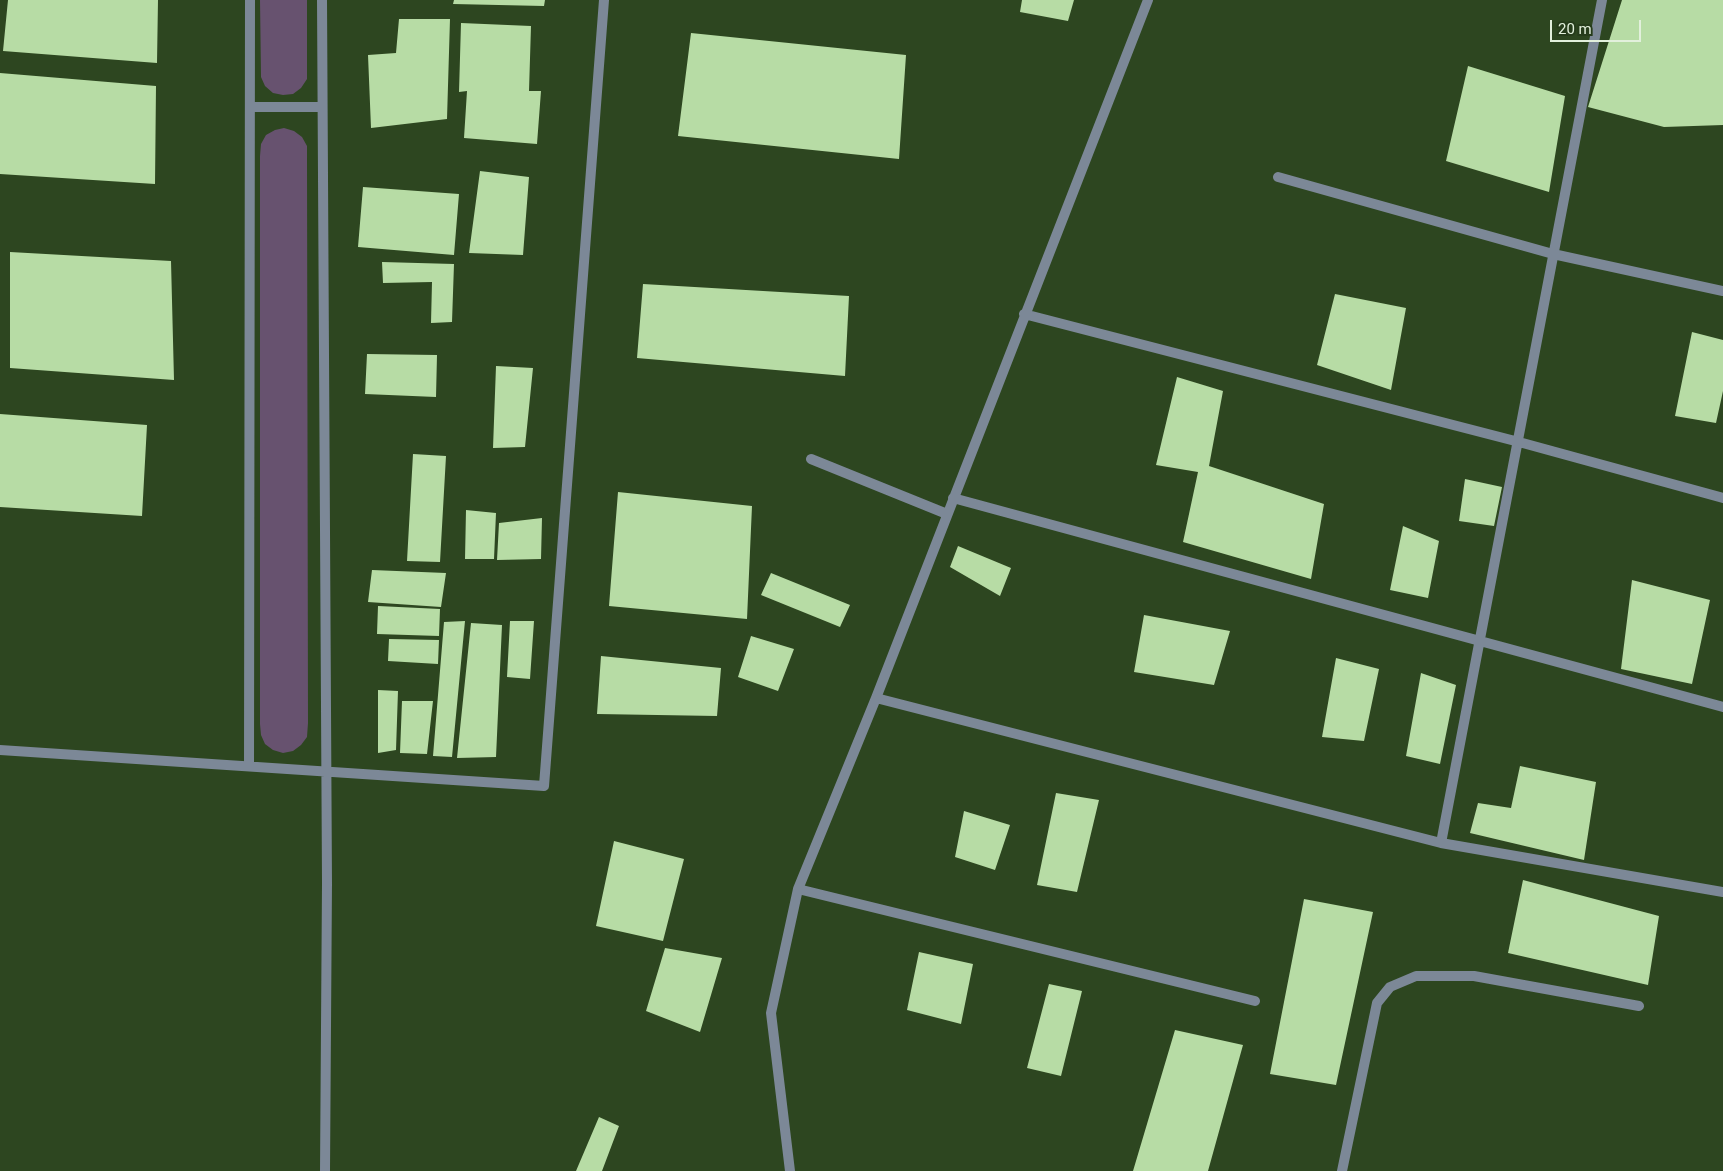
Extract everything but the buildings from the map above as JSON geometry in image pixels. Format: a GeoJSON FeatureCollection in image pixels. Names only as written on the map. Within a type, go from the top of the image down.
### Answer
{"type":"FeatureCollection","features":[{"type":"Feature","properties":{"kind":"street"},"geometry":{"type":"LineString","coordinates":[[248,766],[250,0]]}},
{"type":"Feature","properties":{"kind":"street"},"geometry":{"type":"LineString","coordinates":[[322,0],[327,882],[325,1171]]}},
{"type":"Feature","properties":{"kind":"street"},"geometry":{"type":"LineString","coordinates":[[0,750],[544,786],[604,0]]}},
{"type":"Feature","properties":{"kind":"street"},"geometry":{"type":"LineString","coordinates":[[790,1171],[771,1013],[798,889],[876,698],[1024,314],[1148,0]]}},
{"type":"Feature","properties":{"kind":"street"},"geometry":{"type":"LineString","coordinates":[[1441,844],[1602,0]]}},
{"type":"Feature","properties":{"kind":"street"},"geometry":{"type":"LineString","coordinates":[[251,107],[322,107]]}},
{"type":"Feature","properties":{"kind":"street"},"geometry":{"type":"LineString","coordinates":[[1278,177],[1553,254],[1723,291]]}},
{"type":"Feature","properties":{"kind":"street"},"geometry":{"type":"LineString","coordinates":[[1024,314],[1519,442],[1723,498]]}},
{"type":"Feature","properties":{"kind":"street"},"geometry":{"type":"LineString","coordinates":[[811,459],[947,514]]}},
{"type":"Feature","properties":{"kind":"street"},"geometry":{"type":"LineString","coordinates":[[954,498],[1480,643],[1723,707]]}},
{"type":"Feature","properties":{"kind":"street"},"geometry":{"type":"LineString","coordinates":[[876,698],[1441,844],[1723,892]]}},
{"type":"Feature","properties":{"kind":"street"},"geometry":{"type":"LineString","coordinates":[[798,889],[1256,1001]]}},
{"type":"Feature","properties":{"kind":"street"},"geometry":{"type":"LineString","coordinates":[[1342,1171],[1378,1004],[1390,987],[1416,976],[1474,976],[1639,1006]]}},
{"type":"Feature","properties":{"kind":"shaded area"},"geometry":{"type":"Polygon","coordinates":[[[0,0],[1723,0],[1723,1171],[0,1171],[0,0]]]}},
{"type":"Feature","properties":{"kind":"shaded area"},"geometry":{"type":"Polygon","coordinates":[[[260,0],[307,0],[307,79],[301,88],[293,94],[273,93],[265,86],[261,77],[260,0]]]}},
{"type":"Feature","properties":{"kind":"shaded area"},"geometry":{"type":"Polygon","coordinates":[[[284,128],[294,131],[302,137],[307,146],[308,723],[307,737],[301,745],[293,751],[283,753],[273,750],[265,744],[261,735],[260,724],[260,156],[261,144],[266,135],[284,128]]]}}]}
